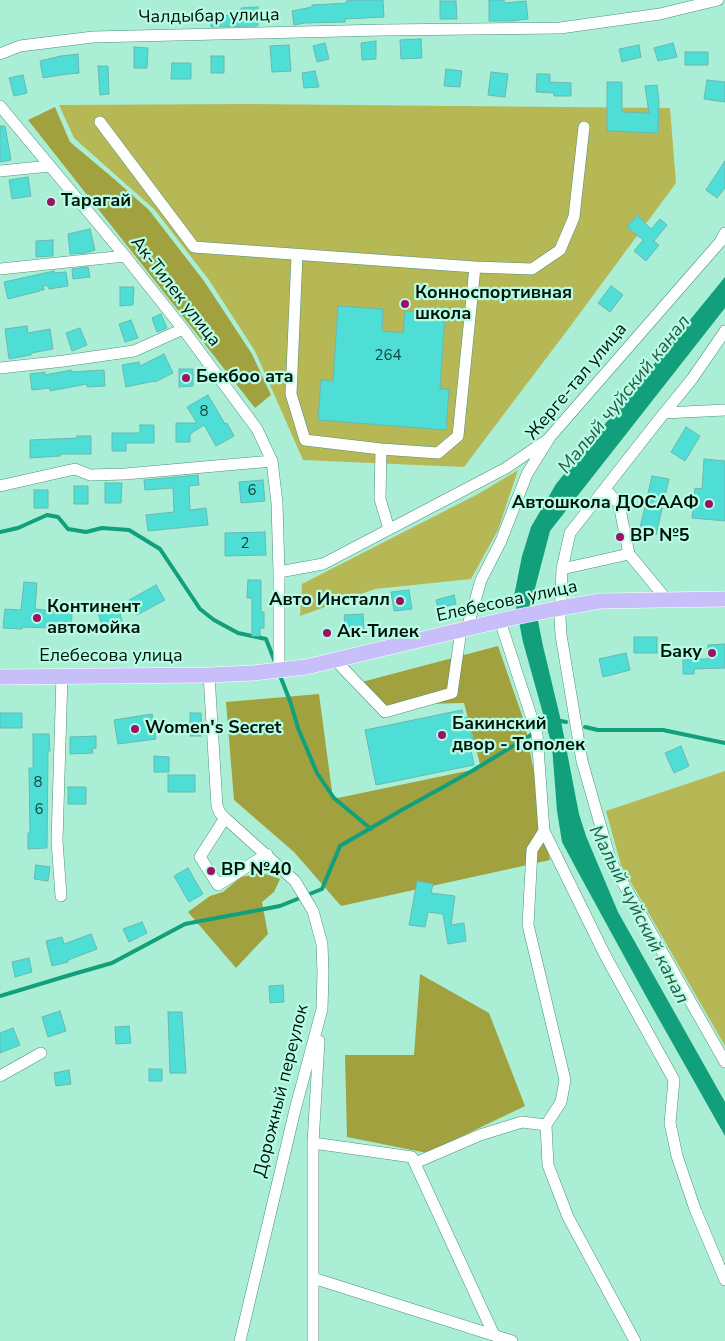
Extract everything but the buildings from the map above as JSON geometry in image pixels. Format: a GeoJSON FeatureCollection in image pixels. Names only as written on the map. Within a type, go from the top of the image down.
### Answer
{"type":"FeatureCollection","features":[{"type":"Feature","properties":{"kind":"main road","name":"Елебесова улица"},"geometry":{"type":"LineString","coordinates":[[0,677],[253,673],[335,660],[557,608],[600,601],[725,599]]}},
{"type":"Feature","properties":{"kind":"street","name":"Чалдыбар улица"},"geometry":{"type":"LineString","coordinates":[[0,54],[20,46],[93,37],[374,30],[560,28],[660,14],[718,0]]}},
{"type":"Feature","properties":{"kind":"street","name":"Ак-Тилек улица"},"geometry":{"type":"LineString","coordinates":[[0,106],[183,329],[257,430],[272,461],[277,503],[279,670]]}},
{"type":"Feature","properties":{"kind":"street"},"geometry":{"type":"LineString","coordinates":[[100,122],[194,247],[475,267],[532,269],[560,250],[574,217],[584,128]]}},
{"type":"Feature","properties":{"kind":"street"},"geometry":{"type":"LineString","coordinates":[[0,171],[50,166]]}},
{"type":"Feature","properties":{"kind":"street","name":"Жерге-тал улица"},"geometry":{"type":"LineString","coordinates":[[335,660],[385,712],[452,693],[464,629],[481,580],[501,541],[527,474],[550,437],[725,234]]}},
{"type":"Feature","properties":{"kind":"street"},"geometry":{"type":"LineString","coordinates":[[297,254],[291,394],[306,440],[381,449],[438,453],[458,436],[475,267]]}},
{"type":"Feature","properties":{"kind":"street"},"geometry":{"type":"LineString","coordinates":[[0,269],[125,256]]}},
{"type":"Feature","properties":{"kind":"street"},"geometry":{"type":"LineString","coordinates":[[0,368],[134,351],[183,329]]}},
{"type":"Feature","properties":{"kind":"street"},"geometry":{"type":"LineString","coordinates":[[725,331],[692,379],[570,533],[562,569],[557,608],[582,761],[611,862],[725,1062]]}},
{"type":"Feature","properties":{"kind":"street"},"geometry":{"type":"LineString","coordinates":[[664,412],[725,410]]}},
{"type":"Feature","properties":{"kind":"street"},"geometry":{"type":"LineString","coordinates":[[279,572],[323,564],[506,468],[550,437]]}},
{"type":"Feature","properties":{"kind":"street"},"geometry":{"type":"LineString","coordinates":[[381,449],[380,499],[389,529]]}},
{"type":"Feature","properties":{"kind":"street"},"geometry":{"type":"LineString","coordinates":[[0,486],[75,469],[90,475],[272,461]]}},
{"type":"Feature","properties":{"kind":"street"},"geometry":{"type":"LineString","coordinates":[[605,489],[619,504],[629,554],[667,600]]}},
{"type":"Feature","properties":{"kind":"street"},"geometry":{"type":"LineString","coordinates":[[562,569],[629,554]]}},
{"type":"Feature","properties":{"kind":"street"},"geometry":{"type":"LineString","coordinates":[[504,620],[503,630],[537,734],[544,831],[606,957],[674,1080],[670,1123],[677,1156],[695,1209],[725,1280]]}},
{"type":"Feature","properties":{"kind":"street","name":"Дорожный переулок"},"geometry":{"type":"LineString","coordinates":[[209,675],[217,806],[225,818],[295,881],[313,911],[322,944],[322,1010],[295,1110],[240,1341]]}},
{"type":"Feature","properties":{"kind":"street"},"geometry":{"type":"LineString","coordinates":[[62,676],[57,841],[62,896]]}},
{"type":"Feature","properties":{"kind":"street"},"geometry":{"type":"LineString","coordinates":[[225,818],[200,857],[218,885],[267,854]]}},
{"type":"Feature","properties":{"kind":"street"},"geometry":{"type":"LineString","coordinates":[[544,831],[532,850],[528,925],[565,1080],[561,1102],[546,1125],[548,1164],[568,1217],[635,1341]]}},
{"type":"Feature","properties":{"kind":"street"},"geometry":{"type":"LineString","coordinates":[[313,1341],[313,1143],[322,1010]]}},
{"type":"Feature","properties":{"kind":"street"},"geometry":{"type":"LineString","coordinates":[[0,1076],[41,1053]]}},
{"type":"Feature","properties":{"kind":"street"},"geometry":{"type":"LineString","coordinates":[[415,1163],[480,1135],[522,1122],[546,1125]]}},
{"type":"Feature","properties":{"kind":"street"},"geometry":{"type":"LineString","coordinates":[[313,1143],[412,1157],[494,1335]]}},
{"type":"Feature","properties":{"kind":"street"},"geometry":{"type":"LineString","coordinates":[[313,1278],[512,1341]]}},
{"type":"Feature","properties":{"kind":"shaded area","name":"Конноспортивная школа"},"geometry":{"type":"Polygon","coordinates":[[[248,104],[670,108],[676,183],[464,467],[303,460],[255,351],[209,280],[154,209],[74,138],[59,105],[248,104]]]}},
{"type":"Feature","properties":{"kind":"shaded area"},"geometry":{"type":"Polygon","coordinates":[[[55,107],[70,142],[149,210],[204,281],[252,354],[271,395],[255,408],[28,120],[55,107]]]}},
{"type":"Feature","properties":{"kind":"shaded area"},"geometry":{"type":"Polygon","coordinates":[[[725,277],[725,308],[550,531],[533,596],[561,721],[579,814],[586,836],[618,912],[725,1102],[725,1136],[562,842],[557,811],[552,746],[523,642],[514,596],[522,556],[531,527],[556,484],[725,277]]]}},
{"type":"Feature","properties":{"kind":"shaded area"},"geometry":{"type":"Polygon","coordinates":[[[518,470],[498,530],[471,579],[375,589],[300,616],[302,584],[478,494],[518,470]]]}},
{"type":"Feature","properties":{"kind":"shaded area"},"geometry":{"type":"Polygon","coordinates":[[[498,646],[525,724],[550,860],[341,906],[294,852],[234,800],[226,702],[319,694],[333,799],[481,768],[464,703],[384,705],[358,683],[498,646]]]}},
{"type":"Feature","properties":{"kind":"shaded area"},"geometry":{"type":"Polygon","coordinates":[[[725,771],[725,1046],[621,865],[606,811],[725,771]]]}},
{"type":"Feature","properties":{"kind":"shaded area"},"geometry":{"type":"Polygon","coordinates":[[[262,873],[280,879],[274,892],[262,902],[268,934],[236,968],[188,912],[210,896],[223,892],[241,877],[262,873]]]}},
{"type":"Feature","properties":{"kind":"shaded area"},"geometry":{"type":"Polygon","coordinates":[[[420,974],[489,1013],[525,1106],[427,1153],[347,1137],[345,1055],[414,1055],[420,974]]]}},
{"type":"Feature","properties":{"kind":"waterway"},"geometry":{"type":"LineString","coordinates":[[0,532],[18,528],[47,515],[58,517],[68,529],[86,532],[102,528],[129,530],[160,549],[200,609],[214,620],[238,633],[266,639],[275,662]]}},
{"type":"Feature","properties":{"kind":"waterway"},"geometry":{"type":"LineString","coordinates":[[279,673],[298,728],[317,773],[334,798],[371,829]]}},
{"type":"Feature","properties":{"kind":"waterway"},"geometry":{"type":"LineString","coordinates":[[561,721],[566,722]]}},
{"type":"Feature","properties":{"kind":"waterway"},"geometry":{"type":"LineString","coordinates":[[0,996],[112,963],[185,924],[280,906],[322,889],[340,846],[472,771],[549,724]]}},
{"type":"Feature","properties":{"kind":"waterway"},"geometry":{"type":"LineString","coordinates":[[585,727],[598,730],[663,730],[725,743]]}},
{"type":"Feature","properties":{"kind":"place","name":"Тарагай"},"geometry":{"type":"Point","coordinates":[51,202]}},
{"type":"Feature","properties":{"kind":"place","name":"Конноспортивная школа"},"geometry":{"type":"Point","coordinates":[405,304]}},
{"type":"Feature","properties":{"kind":"place","name":"Бекбоо ата"},"geometry":{"type":"Point","coordinates":[186,378]}},
{"type":"Feature","properties":{"kind":"place","name":"Автошкола ДОСААФ"},"geometry":{"type":"Point","coordinates":[709,504]}},
{"type":"Feature","properties":{"kind":"place","name":"BP №5"},"geometry":{"type":"Point","coordinates":[620,537]}},
{"type":"Feature","properties":{"kind":"place","name":"Авто Инсталл"},"geometry":{"type":"Point","coordinates":[400,601]}},
{"type":"Feature","properties":{"kind":"place","name":"Континент автомойка"},"geometry":{"type":"Point","coordinates":[37,618]}},
{"type":"Feature","properties":{"kind":"place","name":"Ак-Тилек"},"geometry":{"type":"Point","coordinates":[327,633]}},
{"type":"Feature","properties":{"kind":"place","name":"Баку"},"geometry":{"type":"Point","coordinates":[712,653]}},
{"type":"Feature","properties":{"kind":"place","name":"Women's Secret"},"geometry":{"type":"Point","coordinates":[135,729]}},
{"type":"Feature","properties":{"kind":"place","name":"Бакинский двор - Тополек"},"geometry":{"type":"Point","coordinates":[442,735]}},
{"type":"Feature","properties":{"kind":"place","name":"BP №40"},"geometry":{"type":"Point","coordinates":[211,871]}},
{"type":"Feature","properties":{"kind":"water label","name":"Малый чуйский канал"},"geometry":{"type":"Point","coordinates":[625,395]}},
{"type":"Feature","properties":{"kind":"water label","name":"Малый чуйский канал"},"geometry":{"type":"Point","coordinates":[638,915]}}]}
